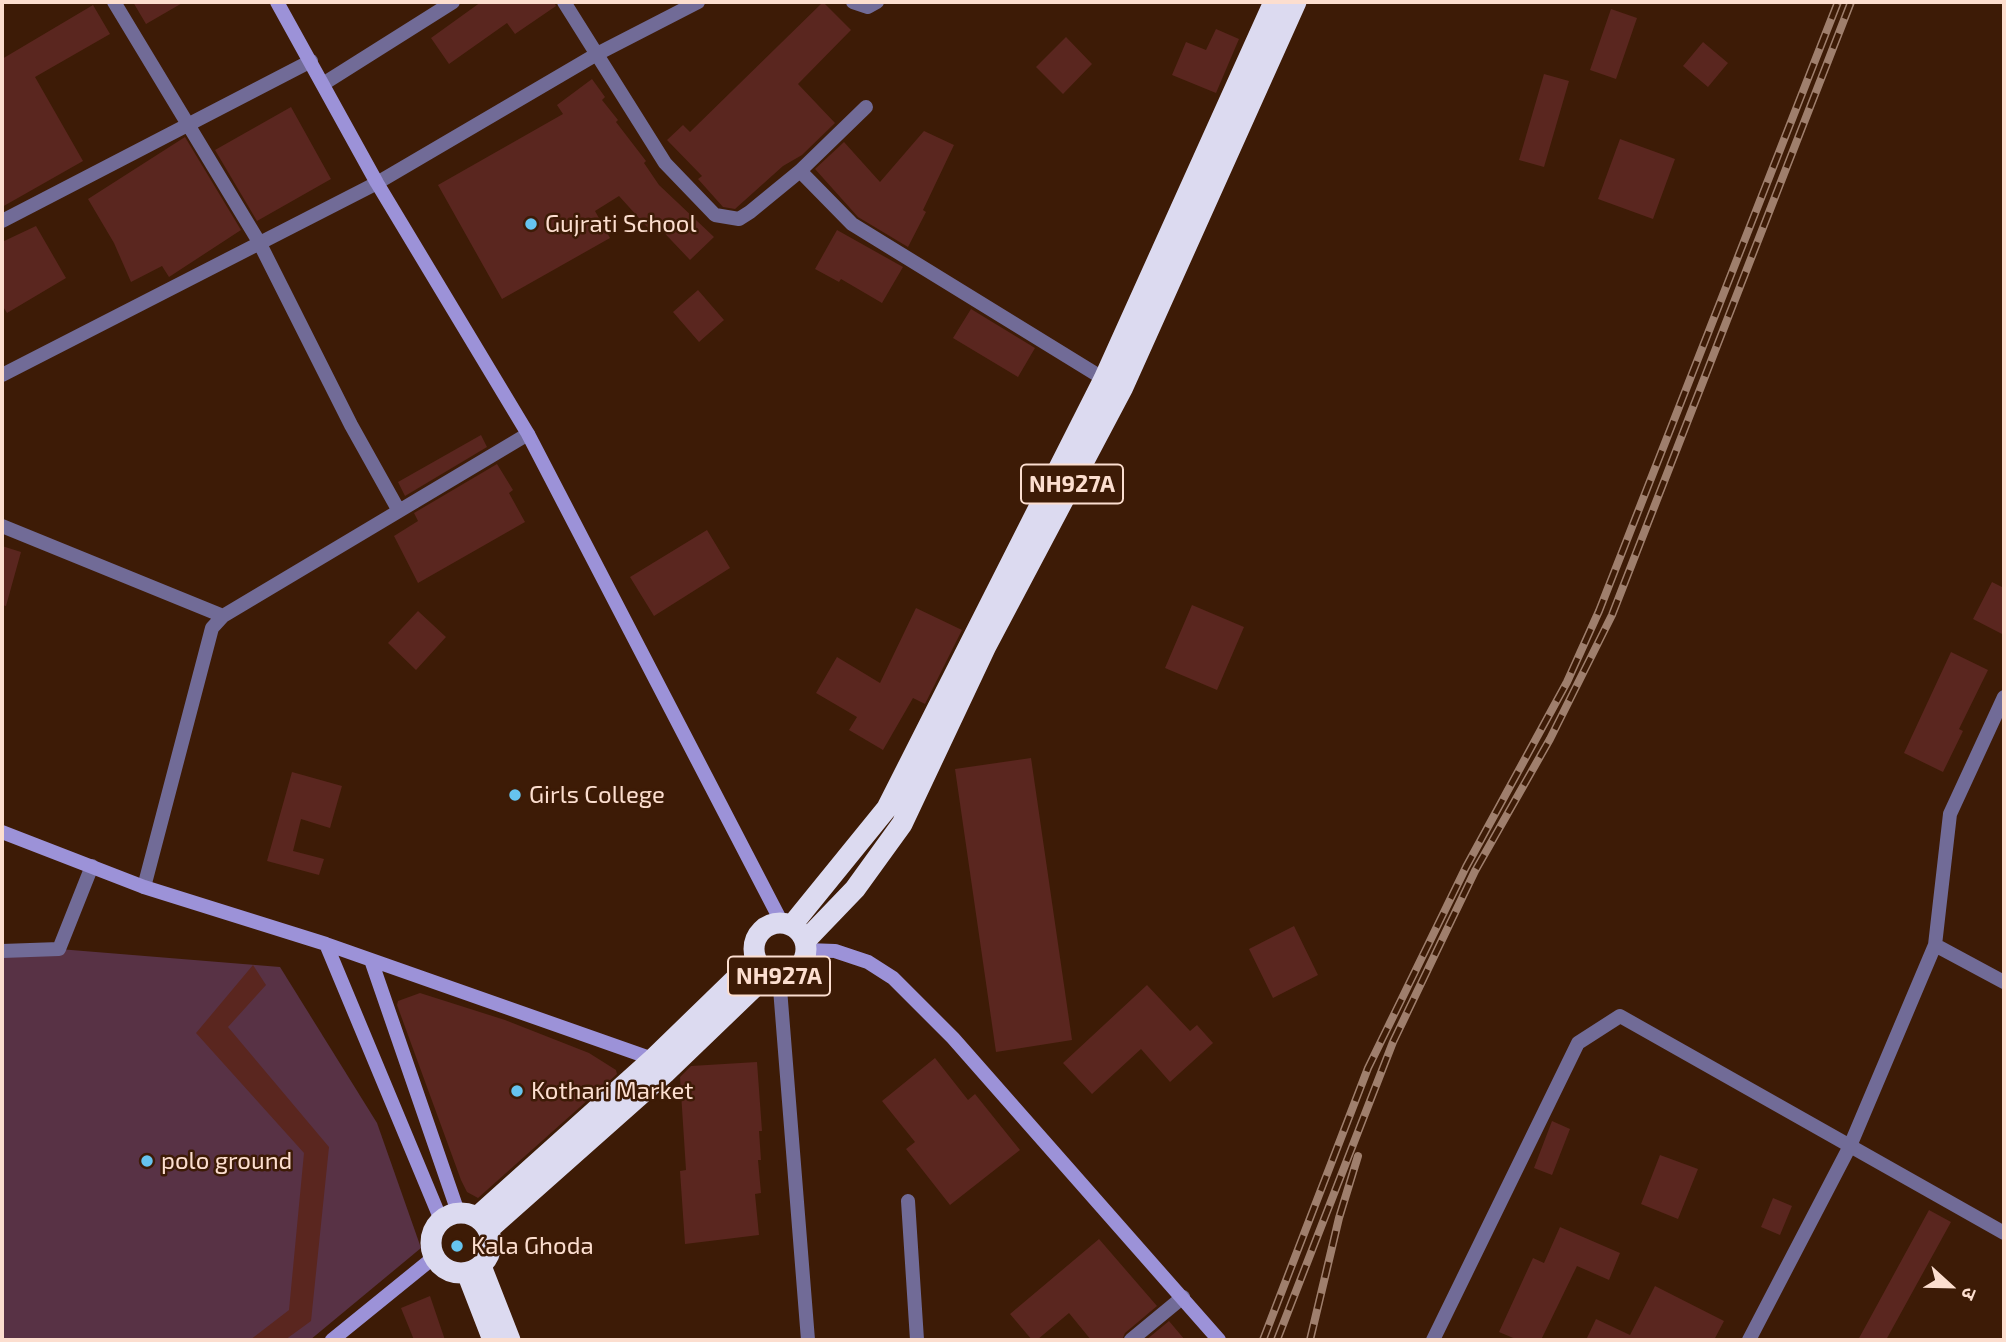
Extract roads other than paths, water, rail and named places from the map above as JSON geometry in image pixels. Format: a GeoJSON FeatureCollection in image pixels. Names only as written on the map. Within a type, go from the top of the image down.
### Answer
{"type":"FeatureCollection","features":[{"type":"Feature","properties":{"kind":"highway","name":"NH927A"},"geometry":{"type":"LineString","coordinates":[[466,1220],[653,1059],[768,969],[798,969],[797,935],[887,808],[1104,379],[1274,2]]}},
{"type":"Feature","properties":{"kind":"highway","name":"NH927A"},"geometry":{"type":"LineString","coordinates":[[768,969],[757,938],[763,930],[797,935],[855,889],[902,824],[986,646],[1123,387],[1296,2]]}},
{"type":"Feature","properties":{"kind":"highway","name":"NH927A"},"geometry":{"type":"LineString","coordinates":[[466,1220],[665,1073],[768,969]]}},
{"type":"Feature","properties":{"kind":"highway"},"geometry":{"type":"LineString","coordinates":[[466,1220],[491,1237],[490,1253],[474,1270],[452,1272],[433,1258],[432,1234],[466,1220]]}},
{"type":"Feature","properties":{"kind":"highway"},"geometry":{"type":"LineString","coordinates":[[474,1270],[493,1340]]}},
{"type":"Feature","properties":{"kind":"highway"},"geometry":{"type":"LineString","coordinates":[[474,1270],[509,1340]]}},
{"type":"Feature","properties":{"kind":"main road"},"geometry":{"type":"LineString","coordinates":[[277,2],[377,183],[527,434],[797,935],[868,962],[893,978],[953,1038],[1219,1340]]}},
{"type":"Feature","properties":{"kind":"main road"},"geometry":{"type":"LineString","coordinates":[[2,832],[145,887],[326,944],[653,1059]]}},
{"type":"Feature","properties":{"kind":"main road"},"geometry":{"type":"LineString","coordinates":[[326,944],[466,1220]]}},
{"type":"Feature","properties":{"kind":"main road"},"geometry":{"type":"LineString","coordinates":[[371,960],[466,1220]]}},
{"type":"Feature","properties":{"kind":"main road"},"geometry":{"type":"LineString","coordinates":[[332,1340],[433,1258]]}},
{"type":"Feature","properties":{"kind":"street"},"geometry":{"type":"LineString","coordinates":[[114,2],[259,242],[351,425],[399,511]]}},
{"type":"Feature","properties":{"kind":"street"},"geometry":{"type":"LineString","coordinates":[[323,84],[453,2]]}},
{"type":"Feature","properties":{"kind":"street"},"geometry":{"type":"LineString","coordinates":[[564,2],[665,163],[715,215],[740,219],[800,171],[866,107]]}},
{"type":"Feature","properties":{"kind":"street"},"geometry":{"type":"LineString","coordinates":[[2,374],[377,183],[597,54],[698,2]]}},
{"type":"Feature","properties":{"kind":"street"},"geometry":{"type":"LineString","coordinates":[[853,2],[868,7],[877,2]]}},
{"type":"Feature","properties":{"kind":"street"},"geometry":{"type":"LineString","coordinates":[[2,221],[311,61]]}},
{"type":"Feature","properties":{"kind":"street"},"geometry":{"type":"LineString","coordinates":[[800,171],[852,224],[1104,379]]}},
{"type":"Feature","properties":{"kind":"street"},"geometry":{"type":"LineString","coordinates":[[145,887],[212,628],[223,616],[527,434]]}},
{"type":"Feature","properties":{"kind":"street"},"geometry":{"type":"LineString","coordinates":[[2,526],[223,616]]}},
{"type":"Feature","properties":{"kind":"street"},"geometry":{"type":"LineString","coordinates":[[1749,1340],[1850,1146],[1935,945],[1950,814],[2004,697]]}},
{"type":"Feature","properties":{"kind":"street"},"geometry":{"type":"LineString","coordinates":[[2,951],[59,949],[92,866]]}},
{"type":"Feature","properties":{"kind":"street"},"geometry":{"type":"LineString","coordinates":[[1935,945],[2004,982]]}},
{"type":"Feature","properties":{"kind":"street"},"geometry":{"type":"LineString","coordinates":[[768,969],[808,1340]]}},
{"type":"Feature","properties":{"kind":"street"},"geometry":{"type":"LineString","coordinates":[[1433,1340],[1578,1043],[1620,1016],[2004,1233]]}},
{"type":"Feature","properties":{"kind":"street"},"geometry":{"type":"LineString","coordinates":[[908,1201],[917,1340]]}},
{"type":"Feature","properties":{"kind":"street"},"geometry":{"type":"LineString","coordinates":[[1131,1340],[1182,1297]]}},
{"type":"Feature","properties":{"kind":"railway"},"geometry":{"type":"LineString","coordinates":[[1263,1340],[1368,1068],[1466,867],[1567,682],[1599,611],[1838,2]]}},
{"type":"Feature","properties":{"kind":"railway"},"geometry":{"type":"LineString","coordinates":[[1277,1340],[1393,1042],[1475,871],[1550,739],[1612,615],[1851,2]]}},
{"type":"Feature","properties":{"kind":"railway"},"geometry":{"type":"LineString","coordinates":[[1310,1340],[1339,1218],[1358,1156]]}},
{"type":"Feature","properties":{"kind":"place","name":"Gujrati School"},"geometry":{"type":"Point","coordinates":[531,224]}},
{"type":"Feature","properties":{"kind":"place","name":"Girls College"},"geometry":{"type":"Point","coordinates":[515,795]}},
{"type":"Feature","properties":{"kind":"place","name":"Kothari Market"},"geometry":{"type":"Point","coordinates":[517,1091]}},
{"type":"Feature","properties":{"kind":"place","name":"polo ground"},"geometry":{"type":"Point","coordinates":[147,1161]}},
{"type":"Feature","properties":{"kind":"place","name":"Kala Ghoda"},"geometry":{"type":"Point","coordinates":[457,1246]}}]}
